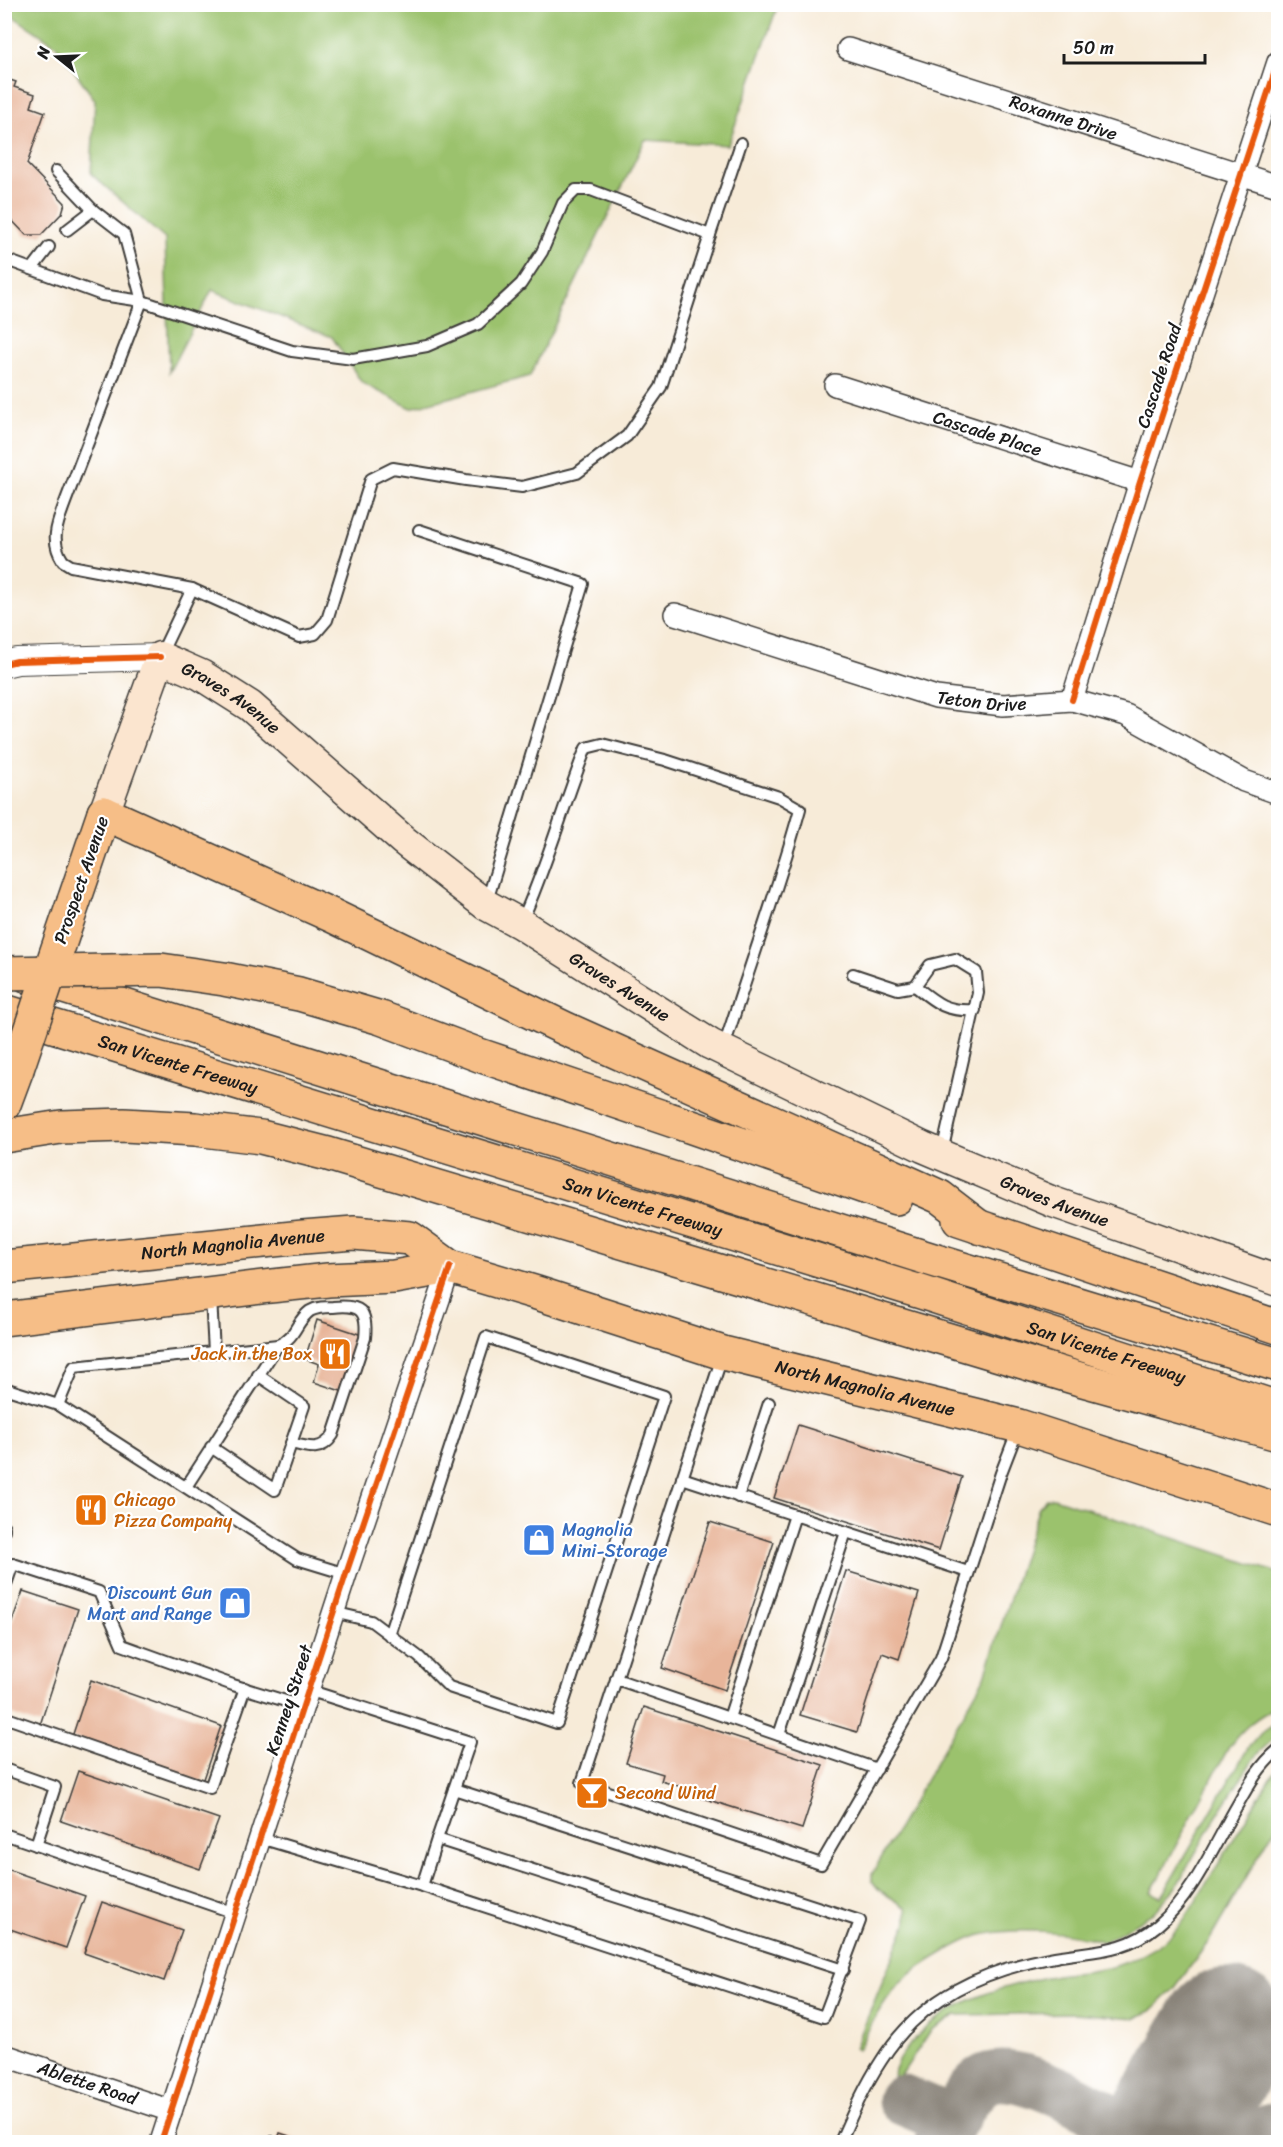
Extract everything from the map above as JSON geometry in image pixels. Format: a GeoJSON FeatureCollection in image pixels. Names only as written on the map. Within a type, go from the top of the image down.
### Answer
{"type":"FeatureCollection","features":[{"type":"Feature","properties":{"kind":"main road","name":"Graves Avenue"},"geometry":{"type":"LineString","coordinates":[[160,657],[201,675],[250,706],[404,841],[486,905],[521,924],[723,1050],[942,1155],[1053,1202],[1278,1281]]}},
{"type":"Feature","properties":{"kind":"main road","name":"Prospect Avenue"},"geometry":{"type":"LineString","coordinates":[[4,1104],[160,657]]}},
{"type":"Feature","properties":{"kind":"main road"},"geometry":{"type":"LineString","coordinates":[[104,813],[333,916],[566,1029],[940,1197],[979,1227]]}},
{"type":"Feature","properties":{"kind":"main road"},"geometry":{"type":"LineString","coordinates":[[4,971],[161,970],[224,979],[299,994],[381,1018],[479,1055],[1278,1327]]}},
{"type":"Feature","properties":{"kind":"main road","name":"San Vicente Freeway"},"geometry":{"type":"LineString","coordinates":[[4,971],[1278,1365]]}},
{"type":"Feature","properties":{"kind":"main road","name":"San Vicente Freeway"},"geometry":{"type":"LineString","coordinates":[[4,1011],[921,1292],[1278,1408]]}},
{"type":"Feature","properties":{"kind":"main road"},"geometry":{"type":"LineString","coordinates":[[4,1018],[96,1038]]}},
{"type":"Feature","properties":{"kind":"main road"},"geometry":{"type":"LineString","coordinates":[[4,1136],[61,1127],[124,1125],[195,1129],[261,1137],[328,1154],[1083,1380],[1278,1434]]}},
{"type":"Feature","properties":{"kind":"main road","name":"North Magnolia Avenue"},"geometry":{"type":"LineString","coordinates":[[4,1267],[354,1233],[410,1238],[450,1267],[723,1353],[1019,1426],[1278,1510]]}},
{"type":"Feature","properties":{"kind":"main road","name":"North Magnolia Avenue"},"geometry":{"type":"LineString","coordinates":[[4,1319],[210,1293],[328,1280],[394,1276],[450,1267]]}},
{"type":"Feature","properties":{"kind":"street","name":"Roxanne Drive"},"geometry":{"type":"LineString","coordinates":[[848,49],[1278,186]]}},
{"type":"Feature","properties":{"kind":"street","name":"Cascade Road"},"geometry":{"type":"LineString","coordinates":[[1072,700],[1140,482],[1278,62]]}},
{"type":"Feature","properties":{"kind":"street","name":"Cascade Place"},"geometry":{"type":"LineString","coordinates":[[835,385],[1140,482]]}},
{"type":"Feature","properties":{"kind":"street","name":"Teton Drive"},"geometry":{"type":"LineString","coordinates":[[675,614],[936,697],[1004,705],[1072,700],[1126,715],[1244,781],[1278,793]]}},
{"type":"Feature","properties":{"kind":"street","name":"Graves Avenue"},"geometry":{"type":"LineString","coordinates":[[4,664],[17,661],[160,657]]}},
{"type":"Feature","properties":{"kind":"street","name":"Kenney Street"},"geometry":{"type":"LineString","coordinates":[[161,2142],[333,1612],[450,1267]]}},
{"type":"Feature","properties":{"kind":"street","name":"Ablette Road"},"geometry":{"type":"LineString","coordinates":[[4,2055],[171,2111]]}},
{"type":"Feature","properties":{"kind":"lane"},"geometry":{"type":"LineString","coordinates":[[56,171],[93,210],[124,234],[142,301],[55,531],[55,542],[63,561],[71,566],[192,589],[299,637],[315,634],[327,620],[371,479],[393,468],[522,487],[577,473],[627,436],[661,387],[741,143]]}},
{"type":"Feature","properties":{"kind":"lane"},"geometry":{"type":"LineString","coordinates":[[4,259],[102,295],[142,301],[292,351],[353,358],[427,346],[478,324],[521,284],[542,252],[563,203],[576,190],[591,190],[710,235]]}},
{"type":"Feature","properties":{"kind":"lane"},"geometry":{"type":"LineString","coordinates":[[67,230],[93,210]]}},
{"type":"Feature","properties":{"kind":"lane"},"geometry":{"type":"LineString","coordinates":[[32,269],[49,247]]}},
{"type":"Feature","properties":{"kind":"lane"},"geometry":{"type":"LineString","coordinates":[[419,530],[583,584],[486,905]]}},
{"type":"Feature","properties":{"kind":"lane"},"geometry":{"type":"LineString","coordinates":[[160,657],[192,589]]}},
{"type":"Feature","properties":{"kind":"lane"},"geometry":{"type":"LineString","coordinates":[[521,924],[554,845],[585,748],[602,744],[657,757],[779,797],[800,809],[723,1050]]}},
{"type":"Feature","properties":{"kind":"lane"},"geometry":{"type":"LineString","coordinates":[[853,974],[898,989],[915,986],[930,965],[955,958],[976,972],[978,993],[975,1010],[942,1155]]}},
{"type":"Feature","properties":{"kind":"lane"},"geometry":{"type":"LineString","coordinates":[[915,986],[934,1001],[957,1011],[975,1010]]}},
{"type":"Feature","properties":{"kind":"lane"},"geometry":{"type":"LineString","coordinates":[[210,1293],[214,1352]]}},
{"type":"Feature","properties":{"kind":"lane"},"geometry":{"type":"LineString","coordinates":[[58,1405],[74,1366],[278,1345],[289,1340],[303,1318],[312,1310],[355,1306],[363,1314],[365,1338],[333,1435],[321,1447],[313,1448],[291,1443]]}},
{"type":"Feature","properties":{"kind":"lane"},"geometry":{"type":"LineString","coordinates":[[333,1612],[371,1622],[419,1657],[448,1687],[556,1724],[664,1396],[486,1337],[389,1635]]}},
{"type":"Feature","properties":{"kind":"lane"},"geometry":{"type":"LineString","coordinates":[[186,1487],[278,1345]]}},
{"type":"Feature","properties":{"kind":"lane"},"geometry":{"type":"LineString","coordinates":[[723,1353],[582,1783],[821,1864],[941,1658],[1001,1473],[1019,1426]]}},
{"type":"Feature","properties":{"kind":"lane"},"geometry":{"type":"LineString","coordinates":[[211,1448],[275,1490],[304,1406],[258,1375]]}},
{"type":"Feature","properties":{"kind":"lane"},"geometry":{"type":"LineString","coordinates":[[4,1388],[58,1405],[297,1558],[346,1574]]}},
{"type":"Feature","properties":{"kind":"lane"},"geometry":{"type":"LineString","coordinates":[[738,1497],[769,1403]]}},
{"type":"Feature","properties":{"kind":"lane"},"geometry":{"type":"LineString","coordinates":[[682,1478],[968,1572]]}},
{"type":"Feature","properties":{"kind":"lane"},"geometry":{"type":"LineString","coordinates":[[729,1718],[795,1515]]}},
{"type":"Feature","properties":{"kind":"lane"},"geometry":{"type":"LineString","coordinates":[[779,1736],[846,1532]]}},
{"type":"Feature","properties":{"kind":"lane"},"geometry":{"type":"LineString","coordinates":[[4,1590],[14,1564],[99,1592],[122,1645],[245,1688],[305,1698],[470,1742],[422,1886]]}},
{"type":"Feature","properties":{"kind":"lane"},"geometry":{"type":"LineString","coordinates":[[616,1680],[877,1769]]}},
{"type":"Feature","properties":{"kind":"lane"},"geometry":{"type":"LineString","coordinates":[[4,1716],[210,1788],[245,1688]]}},
{"type":"Feature","properties":{"kind":"lane"},"geometry":{"type":"LineString","coordinates":[[840,2142],[882,2059],[916,2018],[931,2005],[957,1988],[997,1972],[1046,1959],[1088,1954],[1120,1946],[1146,1934],[1166,1918],[1187,1893],[1257,1772],[1278,1750]]}},
{"type":"Feature","properties":{"kind":"lane"},"geometry":{"type":"LineString","coordinates":[[4,1769],[55,1787],[36,1845]]}},
{"type":"Feature","properties":{"kind":"lane"},"geometry":{"type":"LineString","coordinates":[[260,1838],[422,1886],[824,2017],[860,1921],[454,1789]]}},
{"type":"Feature","properties":{"kind":"lane"},"geometry":{"type":"LineString","coordinates":[[4,1834],[235,1913]]}},
{"type":"Feature","properties":{"kind":"lane"},"geometry":{"type":"LineString","coordinates":[[437,1839],[843,1970]]}},
{"type":"Feature","properties":{"kind":"path"},"geometry":{"type":"LineString","coordinates":[[270,2142],[273,2132]]}},
{"type":"Feature","properties":{"kind":"green space"},"geometry":{"type":"Polygon","coordinates":[[[4,5],[778,5],[728,145],[645,140],[530,376],[411,408],[362,383],[332,337],[212,290],[169,372],[165,239],[91,174],[95,100],[56,45],[5,11],[4,5]]]}},
{"type":"Feature","properties":{"kind":"green space"},"geometry":{"type":"Polygon","coordinates":[[[1054,1498],[1278,1573],[1278,1707],[1251,1723],[1229,1747],[1151,1892],[1161,1897],[1248,1748],[1261,1733],[1278,1722],[1278,1735],[1256,1755],[1215,1819],[1176,1887],[1153,1913],[1104,1942],[1059,1933],[1011,1931],[981,1935],[963,1942],[921,1966],[898,1986],[879,2012],[858,2050],[855,2048],[907,1922],[907,1908],[879,1890],[872,1881],[872,1874],[985,1676],[1039,1507],[1046,1499],[1054,1498]]]}},
{"type":"Feature","properties":{"kind":"green space"},"geometry":{"type":"Polygon","coordinates":[[[1278,1769],[1278,1823],[1209,1941],[1174,1989],[1151,2011],[1134,2018],[1075,2013],[956,2015],[931,2030],[898,2080],[895,2079],[896,2066],[908,2047],[937,2018],[955,2008],[992,1991],[1012,1985],[1115,1966],[1142,1955],[1167,1939],[1190,1911],[1270,1778],[1278,1769]]]}},
{"type":"Feature","properties":{"kind":"building"},"geometry":{"type":"Polygon","coordinates":[[[4,78],[16,82],[14,87],[35,94],[31,107],[45,112],[27,164],[65,203],[62,213],[41,235],[26,235],[4,212],[4,78]]]}},
{"type":"Feature","properties":{"kind":"building"},"geometry":{"type":"Polygon","coordinates":[[[317,1320],[362,1335],[344,1392],[314,1382],[319,1364],[305,1359],[317,1320]]]}},
{"type":"Feature","properties":{"kind":"building"},"geometry":{"type":"Polygon","coordinates":[[[798,1425],[962,1477],[939,1550],[774,1498],[798,1425]]]}},
{"type":"Feature","properties":{"kind":"building"},"geometry":{"type":"Polygon","coordinates":[[[710,1522],[774,1542],[725,1690],[662,1668],[710,1522]]]}},
{"type":"Feature","properties":{"kind":"building"},"geometry":{"type":"Polygon","coordinates":[[[846,1571],[919,1593],[899,1659],[882,1653],[857,1732],[800,1715],[846,1571]]]}},
{"type":"Feature","properties":{"kind":"building"},"geometry":{"type":"Polygon","coordinates":[[[23,1591],[78,1609],[40,1725],[4,1712],[4,1644],[23,1591]]]}},
{"type":"Feature","properties":{"kind":"building"},"geometry":{"type":"Polygon","coordinates":[[[91,1680],[221,1726],[202,1782],[72,1737],[91,1680]]]}},
{"type":"Feature","properties":{"kind":"building"},"geometry":{"type":"Polygon","coordinates":[[[644,1707],[823,1765],[802,1829],[680,1791],[682,1787],[661,1781],[663,1774],[626,1763],[644,1707]]]}},
{"type":"Feature","properties":{"kind":"building"},"geometry":{"type":"Polygon","coordinates":[[[78,1771],[219,1819],[200,1869],[61,1821],[78,1771]]]}},
{"type":"Feature","properties":{"kind":"building"},"geometry":{"type":"Polygon","coordinates":[[[4,1868],[85,1896],[66,1948],[4,1927],[4,1868]]]}},
{"type":"Feature","properties":{"kind":"building"},"geometry":{"type":"Polygon","coordinates":[[[102,1902],[182,1930],[164,1981],[84,1953],[102,1902]]]}},
{"type":"Feature","properties":{"kind":"building"},"geometry":{"type":"Polygon","coordinates":[[[280,2133],[308,2142],[277,2142],[280,2133]]]}},
{"type":"Feature","properties":{"kind":"taxiway"},"geometry":{"type":"LineString","coordinates":[[940,2142],[976,2086],[982,2081],[998,2076],[1018,2078],[1042,2085],[1092,2108],[1151,2142]]}},
{"type":"Feature","properties":{"kind":"taxiway"},"geometry":{"type":"LineString","coordinates":[[903,2100],[952,2121]]}},
{"type":"Feature","properties":{"kind":"taxiway"},"geometry":{"type":"LineString","coordinates":[[1232,2142],[1278,2127]]}},
{"type":"Feature","properties":{"kind":"runway"},"geometry":{"type":"LineString","coordinates":[[1163,2142],[1227,2032]]}},
{"type":"Feature","properties":{"kind":"cycle path"},"geometry":{"type":"LineString","coordinates":[[1072,700],[1140,482],[1278,62]]}},
{"type":"Feature","properties":{"kind":"cycle path"},"geometry":{"type":"LineString","coordinates":[[4,664],[17,661],[160,657]]}},
{"type":"Feature","properties":{"kind":"cycle path"},"geometry":{"type":"LineString","coordinates":[[161,2142],[346,1574],[450,1267]]}},
{"type":"Feature","properties":{"kind":"place","name":"Jack in the Box"},"geometry":{"type":"Point","coordinates":[335,1354]}},
{"type":"Feature","properties":{"kind":"place","name":"Chicago Pizza Company"},"geometry":{"type":"Point","coordinates":[91,1510]}},
{"type":"Feature","properties":{"kind":"place","name":"Magnolia Mini-Storage"},"geometry":{"type":"Point","coordinates":[539,1540]}},
{"type":"Feature","properties":{"kind":"place","name":"Discount Gun Mart and Range"},"geometry":{"type":"Point","coordinates":[235,1603]}},
{"type":"Feature","properties":{"kind":"place","name":"Second Wind"},"geometry":{"type":"Point","coordinates":[592,1793]}}]}
